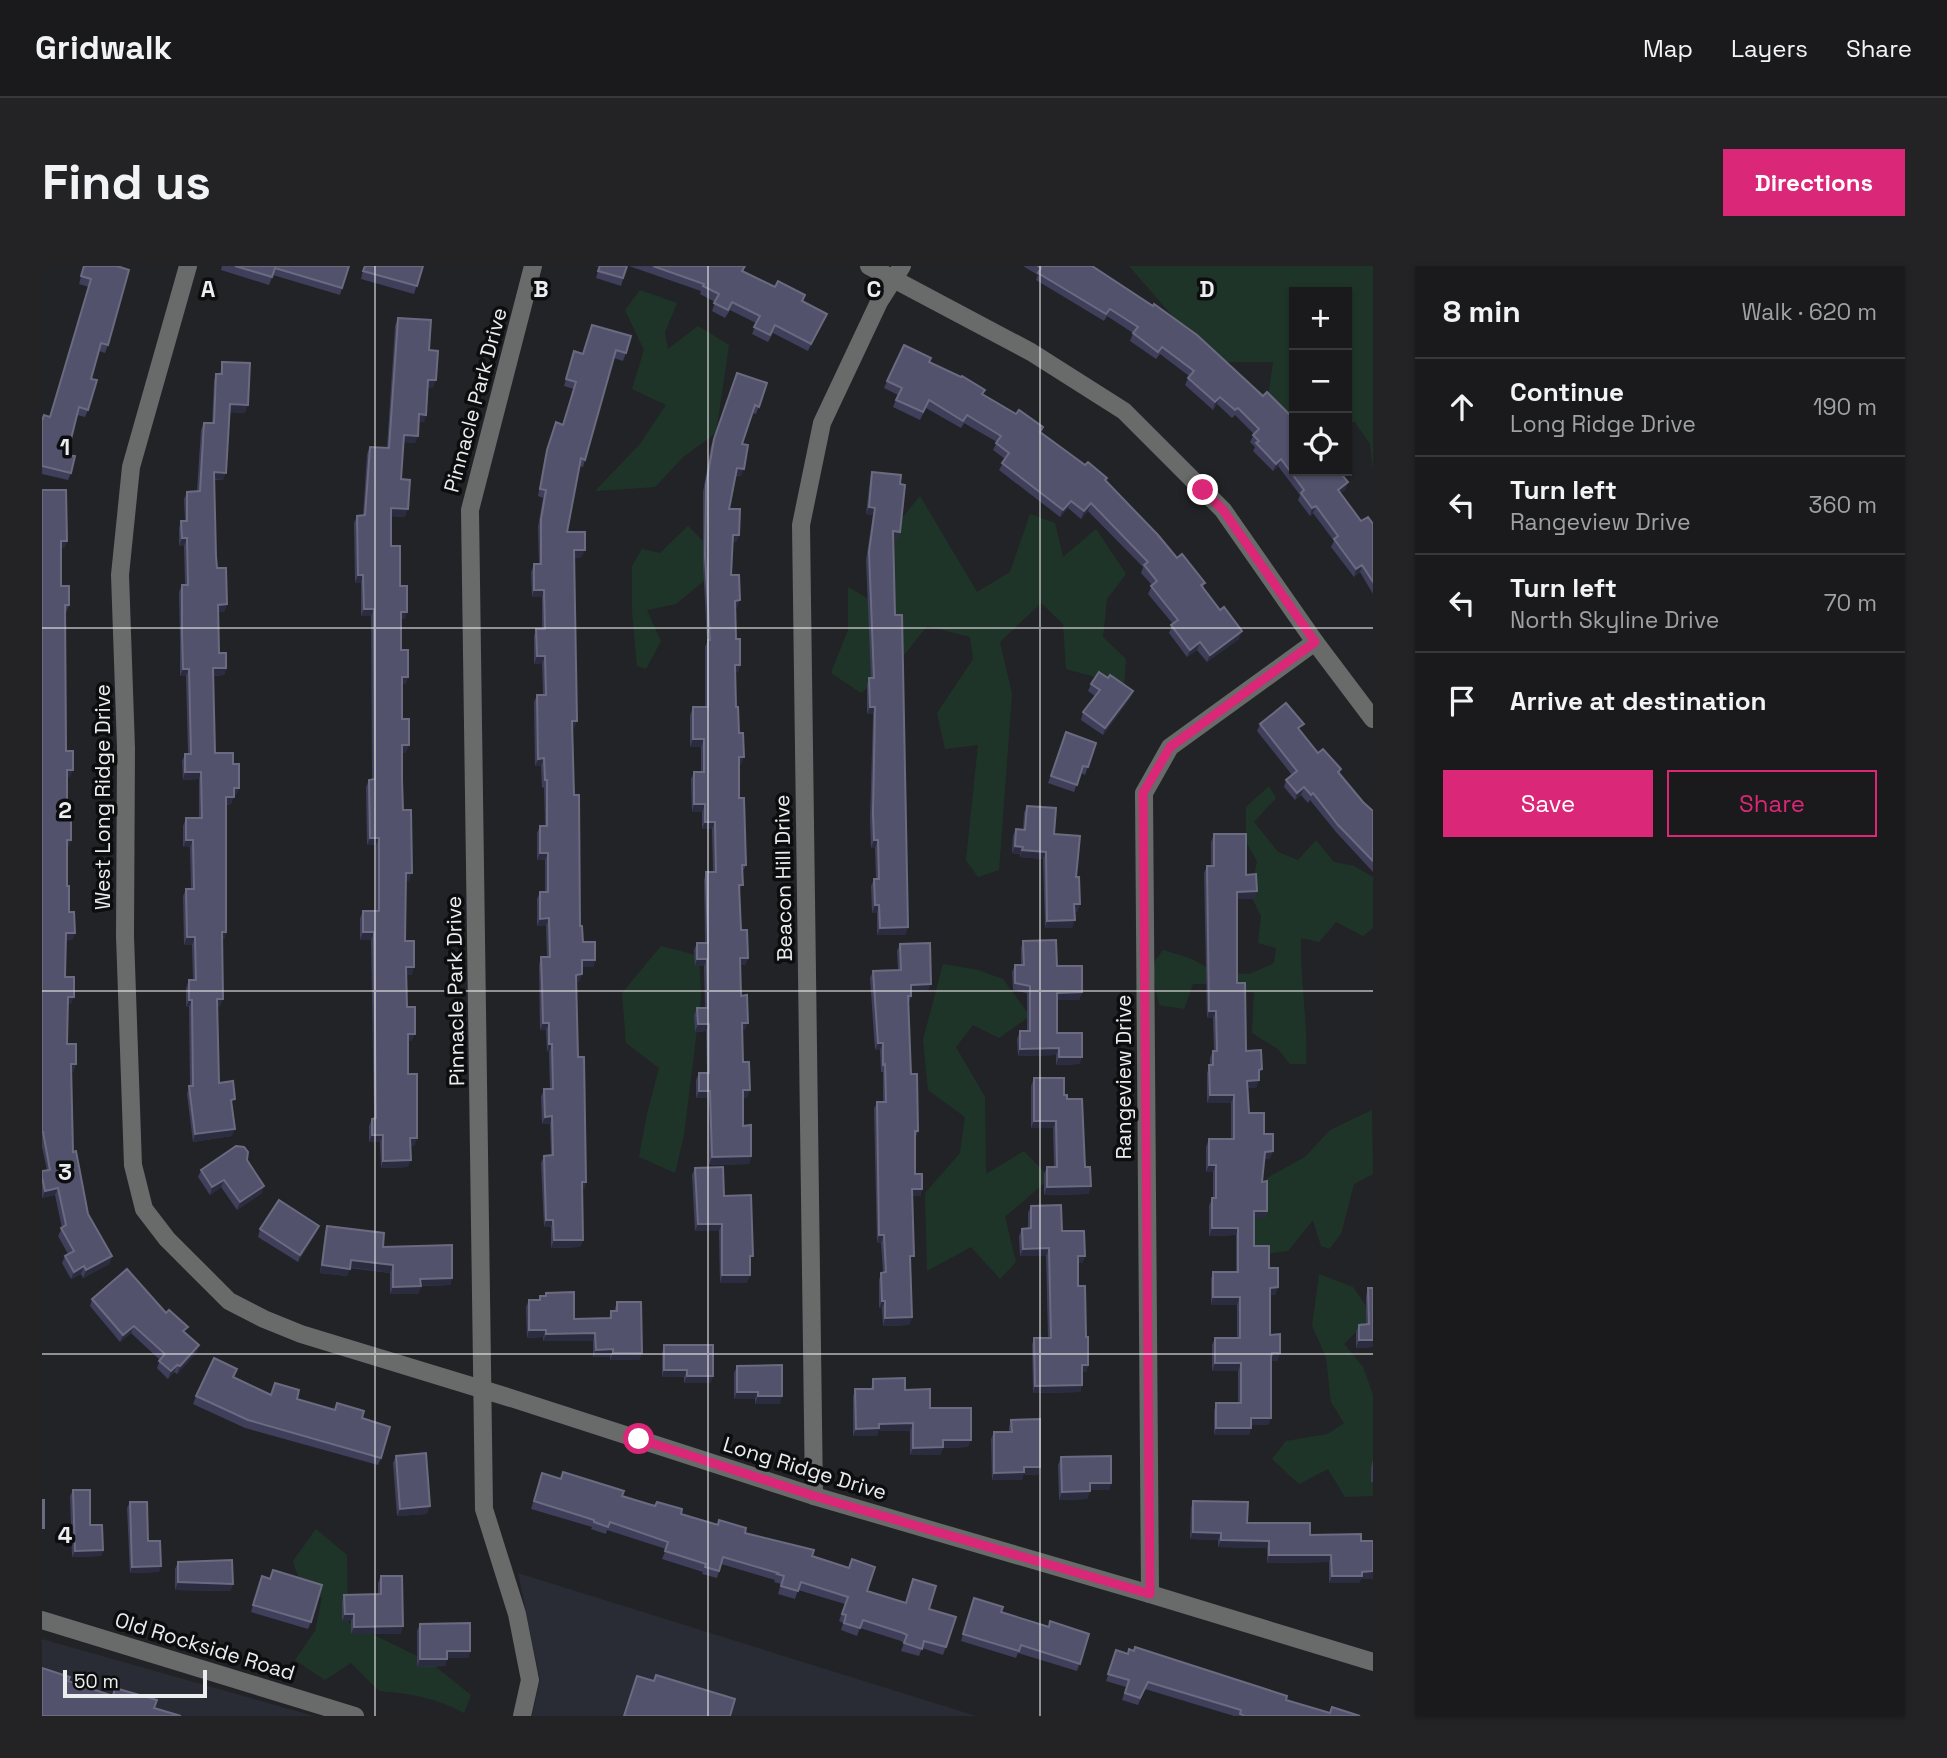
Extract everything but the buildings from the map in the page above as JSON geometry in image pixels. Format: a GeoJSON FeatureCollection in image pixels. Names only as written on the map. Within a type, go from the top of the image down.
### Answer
{"type":"FeatureCollection","features":[{"type":"Feature","properties":{"kind":"street","name":"West Long Ridge Drive"},"geometry":{"type":"LineString","coordinates":[[188,266],[131,467],[120,575],[126,748],[125,936],[133,1165],[144,1209],[167,1239],[229,1301]]}},
{"type":"Feature","properties":{"kind":"street","name":"Pinnacle Park Drive"},"geometry":{"type":"LineString","coordinates":[[522,1716],[530,1680],[517,1614],[484,1509],[470,510],[533,266]]}},
{"type":"Feature","properties":{"kind":"street"},"geometry":{"type":"LineString","coordinates":[[869,266],[898,272],[1124,411],[1223,510],[1315,642],[1373,719]]}},
{"type":"Feature","properties":{"kind":"street","name":"Beacon Hill Drive"},"geometry":{"type":"LineString","coordinates":[[814,1496],[801,525],[822,423],[879,302],[898,272]]}},
{"type":"Feature","properties":{"kind":"street","name":"Rangeview Drive"},"geometry":{"type":"LineString","coordinates":[[1150,1594],[1143,793],[1170,747],[1315,642]]}},
{"type":"Feature","properties":{"kind":"street","name":"Long Ridge Drive"},"geometry":{"type":"LineString","coordinates":[[229,1301],[301,1334],[814,1496],[1373,1662]]}},
{"type":"Feature","properties":{"kind":"street","name":"Old Rockside Road"},"geometry":{"type":"LineString","coordinates":[[42,1620],[355,1716]]}},
{"type":"Feature","properties":{"kind":"shaded area"},"geometry":{"type":"Polygon","coordinates":[[[518,1573],[976,1716],[532,1716],[540,1680],[518,1573]]]}},
{"type":"Feature","properties":{"kind":"shaded area"},"geometry":{"type":"Polygon","coordinates":[[[42,1639],[314,1716],[42,1716],[42,1639]]]}},
{"type":"Feature","properties":{"kind":"green space"},"geometry":{"type":"Polygon","coordinates":[[[1129,266],[1373,266],[1373,471],[1370,444],[1355,422],[1352,422],[1352,287],[1289,287],[1289,414],[1268,397],[1273,362],[1222,362],[1182,327],[1129,266]]]}},
{"type":"Feature","properties":{"kind":"green space"},"geometry":{"type":"Polygon","coordinates":[[[640,290],[677,303],[665,332],[668,349],[698,326],[729,345],[716,433],[683,457],[655,487],[595,491],[640,444],[666,405],[632,389],[644,350],[625,310],[640,290]]]}},
{"type":"Feature","properties":{"kind":"green space"},"geometry":{"type":"Polygon","coordinates":[[[920,496],[977,592],[1010,572],[1030,514],[1055,523],[1063,557],[1096,529],[1126,574],[1107,599],[1103,637],[1126,659],[1124,685],[1066,669],[1063,624],[1041,603],[1000,642],[1012,694],[999,870],[978,877],[966,860],[978,745],[945,749],[937,713],[973,659],[970,637],[927,626],[898,663],[861,693],[831,673],[848,630],[848,587],[887,610],[874,552],[920,496]]]}},
{"type":"Feature","properties":{"kind":"green space"},"geometry":{"type":"Polygon","coordinates":[[[688,526],[712,550],[706,579],[676,604],[647,610],[661,641],[646,669],[637,666],[632,611],[632,566],[642,549],[660,553],[688,526]]]}},
{"type":"Feature","properties":{"kind":"green space"},"geometry":{"type":"Polygon","coordinates":[[[1269,786],[1276,798],[1254,822],[1278,852],[1298,860],[1316,840],[1334,862],[1354,866],[1373,877],[1373,928],[1363,936],[1336,922],[1319,942],[1301,938],[1306,1064],[1290,1064],[1278,1049],[1252,1033],[1254,993],[1222,984],[1193,984],[1184,1009],[1159,1005],[1151,966],[1163,950],[1192,959],[1216,972],[1250,974],[1274,963],[1276,948],[1258,943],[1261,916],[1250,894],[1257,861],[1246,842],[1246,807],[1269,786]]]}},
{"type":"Feature","properties":{"kind":"green space"},"geometry":{"type":"Polygon","coordinates":[[[661,946],[699,956],[701,997],[684,1135],[675,1173],[639,1157],[659,1068],[626,1043],[622,993],[661,946]]]}},
{"type":"Feature","properties":{"kind":"green space"},"geometry":{"type":"Polygon","coordinates":[[[943,964],[978,970],[1003,979],[1030,1016],[999,1038],[973,1025],[956,1047],[985,1097],[986,1174],[1024,1151],[1050,1178],[1005,1217],[1016,1262],[1000,1279],[971,1247],[927,1271],[925,1193],[960,1153],[965,1117],[928,1090],[923,1040],[943,964]]]}},
{"type":"Feature","properties":{"kind":"green space"},"geometry":{"type":"Polygon","coordinates":[[[1372,1110],[1373,1174],[1354,1184],[1341,1234],[1329,1249],[1321,1246],[1313,1220],[1288,1251],[1246,1256],[1241,1240],[1261,1209],[1267,1178],[1305,1157],[1330,1130],[1372,1110]]]}},
{"type":"Feature","properties":{"kind":"green space"},"geometry":{"type":"Polygon","coordinates":[[[1319,1274],[1353,1287],[1372,1315],[1344,1344],[1363,1367],[1373,1395],[1373,1496],[1345,1497],[1328,1469],[1299,1484],[1272,1459],[1286,1441],[1328,1434],[1344,1423],[1331,1402],[1326,1357],[1312,1326],[1319,1274]]]}},
{"type":"Feature","properties":{"kind":"green space"},"geometry":{"type":"Polygon","coordinates":[[[316,1529],[347,1555],[348,1622],[431,1663],[471,1695],[464,1713],[423,1697],[379,1691],[351,1663],[325,1680],[295,1660],[315,1631],[322,1598],[301,1585],[293,1561],[316,1529]]]}},
{"type":"Feature","properties":{"kind":"route"},"geometry":{"type":"LineString","coordinates":[[639,1439],[814,1496],[1150,1594],[1143,793],[1170,747],[1315,642],[1223,510],[1203,490]]}}]}
